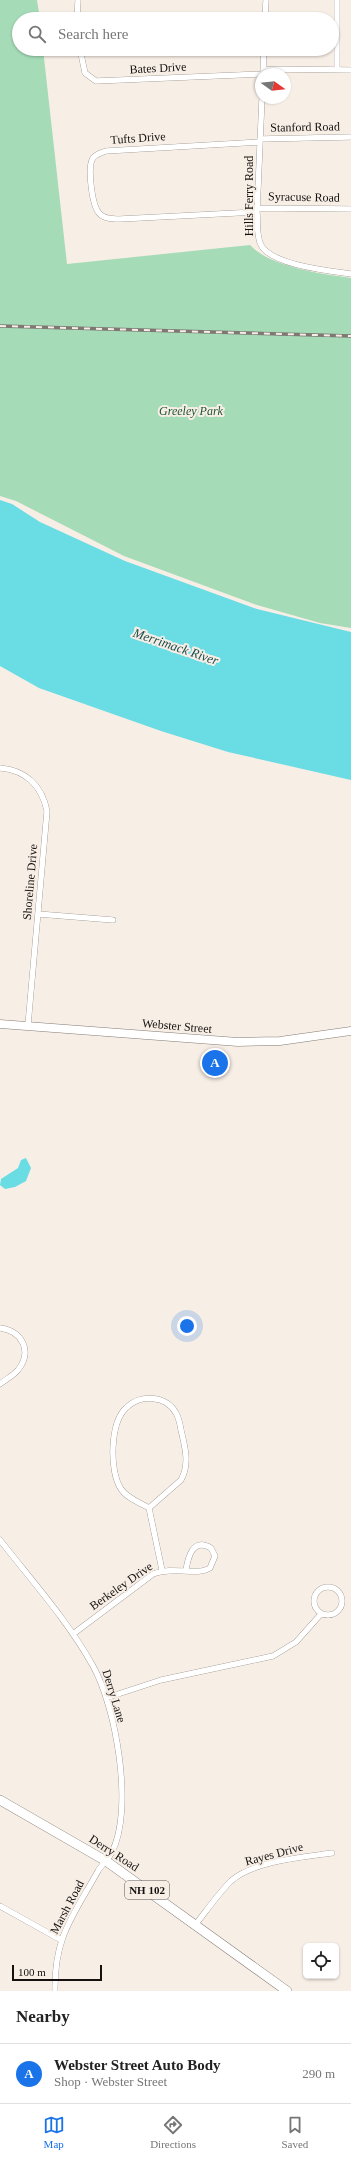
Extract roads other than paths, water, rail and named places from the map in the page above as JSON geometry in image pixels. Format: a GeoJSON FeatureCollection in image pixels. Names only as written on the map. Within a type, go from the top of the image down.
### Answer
{"type":"FeatureCollection","features":[{"type":"Feature","properties":{"kind":"main road","name":"Webster Street"},"geometry":{"type":"LineString","coordinates":[[0,1024],[238,1042],[280,1041],[351,1031]]}},
{"type":"Feature","properties":{"kind":"main road","name":"Derry Road"},"geometry":{"type":"LineString","coordinates":[[0,1800],[106,1861],[196,1924],[287,1991]]}},
{"type":"Feature","properties":{"kind":"street"},"geometry":{"type":"LineString","coordinates":[[77,12],[78,0]]}},
{"type":"Feature","properties":{"kind":"street"},"geometry":{"type":"LineString","coordinates":[[265,12],[266,0]]}},
{"type":"Feature","properties":{"kind":"street"},"geometry":{"type":"LineString","coordinates":[[337,0],[337,12]]}},
{"type":"Feature","properties":{"kind":"street","name":"Bates Drive"},"geometry":{"type":"LineString","coordinates":[[81,56],[85,74],[96,82],[255,72]]}},
{"type":"Feature","properties":{"kind":"street"},"geometry":{"type":"LineString","coordinates":[[263,68],[264,56]]}},
{"type":"Feature","properties":{"kind":"street"},"geometry":{"type":"LineString","coordinates":[[337,56],[337,70]]}},
{"type":"Feature","properties":{"kind":"street","name":"Bates Drive"},"geometry":{"type":"LineString","coordinates":[[291,71],[351,70]]}},
{"type":"Feature","properties":{"kind":"street","name":"Hills Ferry Road"},"geometry":{"type":"LineString","coordinates":[[262,104],[257,210],[259,240],[262,247],[273,257],[351,274]]}},
{"type":"Feature","properties":{"kind":"street","name":"Stanford Road"},"geometry":{"type":"LineString","coordinates":[[260,140],[351,137]]}},
{"type":"Feature","properties":{"kind":"street","name":"Tufts Drive"},"geometry":{"type":"LineString","coordinates":[[257,210],[120,219],[106,218],[99,213],[93,200],[90,172],[93,158],[99,153],[106,151],[260,140]]}},
{"type":"Feature","properties":{"kind":"street","name":"Syracuse Road"},"geometry":{"type":"LineString","coordinates":[[257,210],[351,209]]}},
{"type":"Feature","properties":{"kind":"street","name":"Shoreline Drive"},"geometry":{"type":"LineString","coordinates":[[0,768],[15,770],[31,779],[42,793],[47,816],[28,1025]]}},
{"type":"Feature","properties":{"kind":"street"},"geometry":{"type":"LineString","coordinates":[[38,914],[113,920]]}},
{"type":"Feature","properties":{"kind":"street"},"geometry":{"type":"LineString","coordinates":[[0,1328],[11,1330],[18,1334],[24,1344],[25,1352],[18,1370],[0,1384]]}},
{"type":"Feature","properties":{"kind":"street"},"geometry":{"type":"LineString","coordinates":[[149,1508],[181,1480],[187,1460],[176,1412],[165,1402],[151,1398],[131,1404],[121,1414],[112,1455],[116,1476],[122,1489],[127,1495],[149,1508],[162,1570]]}},
{"type":"Feature","properties":{"kind":"street","name":"Derry Lane"},"geometry":{"type":"LineString","coordinates":[[0,1540],[73,1634],[95,1668],[106,1698],[120,1761],[123,1792],[116,1840],[113,1851],[106,1861]]}},
{"type":"Feature","properties":{"kind":"street","name":"Berkeley Drive"},"geometry":{"type":"LineString","coordinates":[[73,1634],[143,1581],[162,1570],[202,1571],[210,1568],[215,1556],[211,1548],[202,1545],[194,1547],[189,1555],[186,1570]]}},
{"type":"Feature","properties":{"kind":"street"},"geometry":{"type":"LineString","coordinates":[[324,1587],[334,1588],[341,1594],[342,1608],[339,1612],[330,1616],[321,1614],[315,1607],[314,1597],[320,1589],[324,1587]]}},
{"type":"Feature","properties":{"kind":"street"},"geometry":{"type":"LineString","coordinates":[[106,1698],[161,1680],[273,1656],[296,1642],[321,1614]]}},
{"type":"Feature","properties":{"kind":"street","name":"Rayes Drive"},"geometry":{"type":"LineString","coordinates":[[196,1924],[227,1886],[243,1874],[270,1864],[332,1853]]}},
{"type":"Feature","properties":{"kind":"street","name":"Marsh Road"},"geometry":{"type":"LineString","coordinates":[[55,1991],[56,1958],[61,1940],[79,1904],[106,1861]]}},
{"type":"Feature","properties":{"kind":"street"},"geometry":{"type":"LineString","coordinates":[[0,1906],[61,1940]]}},
{"type":"Feature","properties":{"kind":"water","name":"Merrimack River"},"geometry":{"type":"Polygon","coordinates":[[[0,500],[12,504],[40,522],[125,561],[257,609],[351,632],[351,780],[228,752],[161,731],[39,688],[0,666],[0,500]]]}},
{"type":"Feature","properties":{"kind":"water"},"geometry":{"type":"Polygon","coordinates":[[[26,1158],[31,1168],[26,1181],[15,1187],[5,1189],[0,1185],[1,1179],[18,1168],[21,1160],[26,1158]]]}},
{"type":"Feature","properties":{"kind":"railway"},"geometry":{"type":"LineString","coordinates":[[0,326],[351,336]]}},
{"type":"Feature","properties":{"kind":"place","name":"Webster Street Auto Body"},"geometry":{"type":"Point","coordinates":[215,1063]}},
{"type":"Feature","properties":{"kind":"park label","name":"Greeley Park"},"geometry":{"type":"Point","coordinates":[191,411]}}]}
